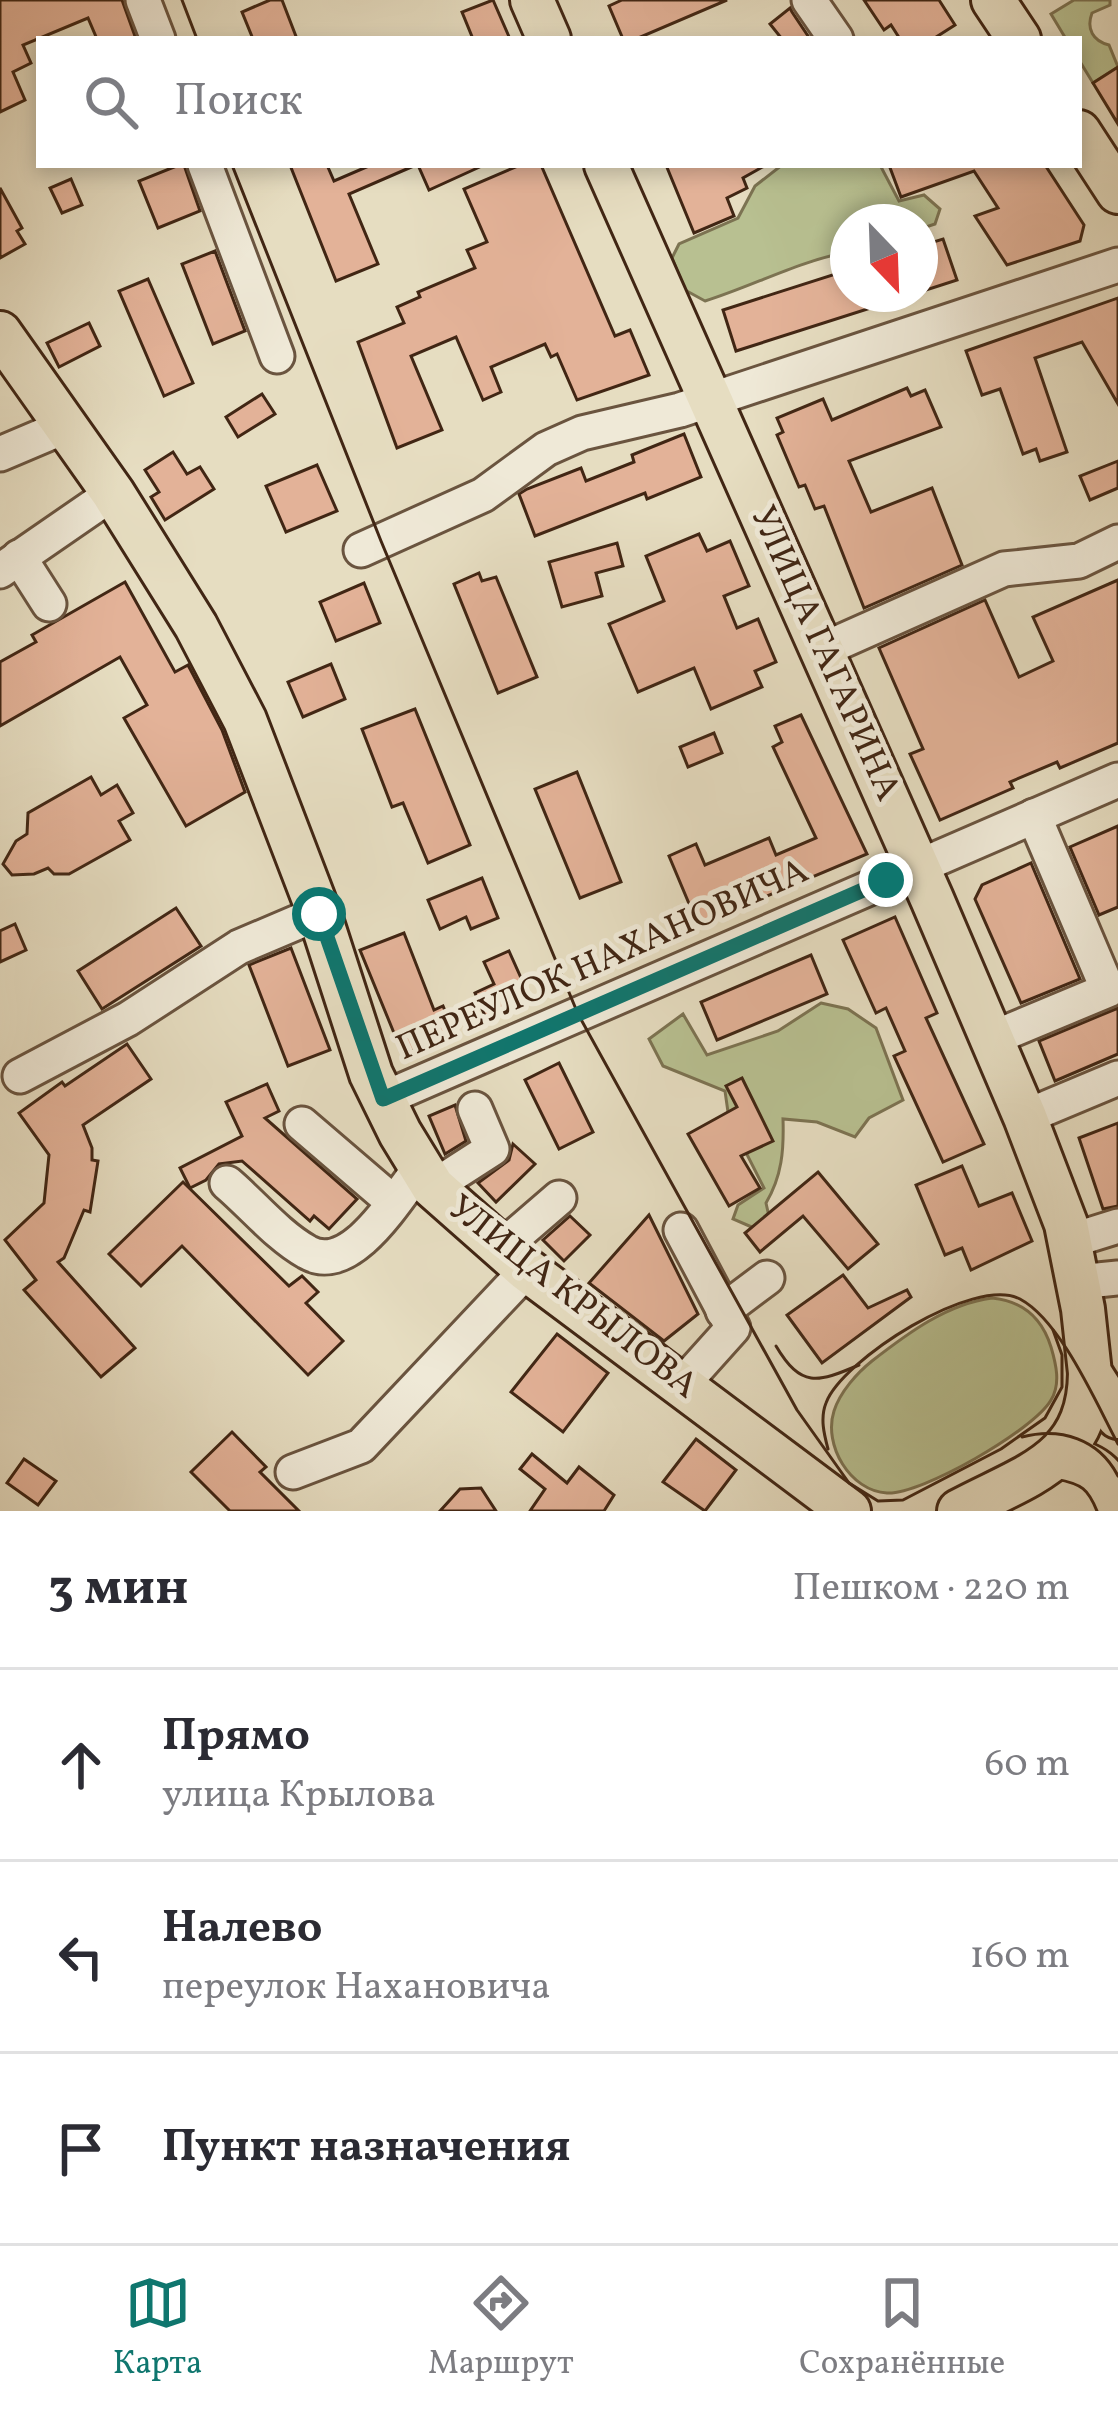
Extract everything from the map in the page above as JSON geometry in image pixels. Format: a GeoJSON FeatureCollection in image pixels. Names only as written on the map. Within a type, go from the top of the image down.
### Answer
{"type":"FeatureCollection","features":[{"type":"Feature","properties":{"kind":"main road"},"geometry":{"type":"LineString","coordinates":[[532,0],[548,36]]}},
{"type":"Feature","properties":{"kind":"main road"},"geometry":{"type":"LineString","coordinates":[[993,0],[1016,36]]}},
{"type":"Feature","properties":{"kind":"main road"},"geometry":{"type":"LineString","coordinates":[[1082,137],[1118,192]]}},
{"type":"Feature","properties":{"kind":"main road","name":"УЛИЦА ГАГАРИНА"},"geometry":{"type":"LineString","coordinates":[[607,168],[918,866],[1089,1267],[1090,1372],[1118,1417]]}},
{"type":"Feature","properties":{"kind":"main road","name":"УЛИЦА КРЫЛОВА"},"geometry":{"type":"LineString","coordinates":[[4,346],[112,493],[196,626],[245,720],[383,1099],[427,1177],[514,1259],[681,1386],[774,1469],[849,1511]]}},
{"type":"Feature","properties":{"kind":"main road"},"geometry":{"type":"LineString","coordinates":[[959,1511],[1060,1457],[1084,1415],[1090,1372]]}},
{"type":"Feature","properties":{"kind":"main road"},"geometry":{"type":"LineString","coordinates":[[1060,1457],[1115,1478]]}},
{"type":"Feature","properties":{"kind":"street"},"geometry":{"type":"LineString","coordinates":[[143,0],[157,36]]}},
{"type":"Feature","properties":{"kind":"street"},"geometry":{"type":"LineString","coordinates":[[808,0],[834,36]]}},
{"type":"Feature","properties":{"kind":"street"},"geometry":{"type":"LineString","coordinates":[[206,168],[277,356]]}},
{"type":"Feature","properties":{"kind":"street"},"geometry":{"type":"LineString","coordinates":[[361,550],[483,495],[546,449],[582,434],[641,421],[1118,265]]}},
{"type":"Feature","properties":{"kind":"street"},"geometry":{"type":"LineString","coordinates":[[0,454],[65,426]]}},
{"type":"Feature","properties":{"kind":"street"},"geometry":{"type":"LineString","coordinates":[[50,604],[10,564],[112,493]]}},
{"type":"Feature","properties":{"kind":"street"},"geometry":{"type":"LineString","coordinates":[[822,650],[1004,569],[1079,561],[1118,542]]}},
{"type":"Feature","properties":{"kind":"street","name":"ПЕРЕУЛОК НАХАНОВИЧА"},"geometry":{"type":"LineString","coordinates":[[383,1099],[1118,780]]}},
{"type":"Feature","properties":{"kind":"street"},"geometry":{"type":"LineString","coordinates":[[993,1038],[1108,990],[1034,816]]}},
{"type":"Feature","properties":{"kind":"street"},"geometry":{"type":"LineString","coordinates":[[20,1076],[128,1018],[238,946],[319,914]]}},
{"type":"Feature","properties":{"kind":"street"},"geometry":{"type":"LineString","coordinates":[[1025,1117],[1118,1078]]}},
{"type":"Feature","properties":{"kind":"street"},"geometry":{"type":"LineString","coordinates":[[227,1183],[308,1254],[346,1252],[358,1245],[393,1202],[427,1177],[492,1149],[475,1109]]}},
{"type":"Feature","properties":{"kind":"street"},"geometry":{"type":"LineString","coordinates":[[302,1124],[393,1202]]}},
{"type":"Feature","properties":{"kind":"street"},"geometry":{"type":"LineString","coordinates":[[293,1472],[361,1446],[559,1198]]}},
{"type":"Feature","properties":{"kind":"street"},"geometry":{"type":"LineString","coordinates":[[1089,1267],[1118,1226]]}},
{"type":"Feature","properties":{"kind":"street"},"geometry":{"type":"LineString","coordinates":[[681,1231],[733,1328],[681,1386]]}},
{"type":"Feature","properties":{"kind":"street"},"geometry":{"type":"LineString","coordinates":[[723,1311],[767,1278]]}},
{"type":"Feature","properties":{"kind":"green space"},"geometry":{"type":"Polygon","coordinates":[[[1074,0],[1110,0],[1110,5],[1092,13],[1090,24],[1095,37],[1109,45],[1118,67],[1093,83],[1082,65],[1082,36],[1064,36],[1051,14],[1074,0]]]}},
{"type":"Feature","properties":{"kind":"green space"},"geometry":{"type":"Polygon","coordinates":[[[778,168],[882,168],[899,201],[924,195],[934,204],[830,204],[830,256],[705,301],[685,290],[672,258],[679,244],[738,218],[755,186],[778,168]]]}},
{"type":"Feature","properties":{"kind":"green space"},"geometry":{"type":"Polygon","coordinates":[[[821,1003],[848,1009],[876,1028],[903,1100],[869,1118],[855,1137],[817,1122],[783,1119],[781,1162],[766,1203],[770,1221],[754,1228],[733,1219],[738,1205],[764,1188],[729,1119],[725,1091],[663,1066],[649,1039],[683,1014],[707,1055],[778,1031],[821,1003]]]}},
{"type":"Feature","properties":{"kind":"green space"},"geometry":{"type":"Polygon","coordinates":[[[992,1298],[1022,1307],[1042,1328],[1056,1367],[1051,1400],[1001,1443],[925,1484],[887,1493],[862,1484],[843,1464],[832,1438],[834,1411],[845,1390],[866,1366],[914,1330],[959,1306],[992,1298]]]}},
{"type":"Feature","properties":{"kind":"building"},"geometry":{"type":"Polygon","coordinates":[[[0,0],[122,0],[135,36],[96,36],[88,18],[36,36],[23,45],[31,63],[13,72],[25,100],[0,112],[0,0]]]}},
{"type":"Feature","properties":{"kind":"building"},"geometry":{"type":"Polygon","coordinates":[[[282,0],[296,36],[252,36],[242,12],[282,0]]]}},
{"type":"Feature","properties":{"kind":"building"},"geometry":{"type":"Polygon","coordinates":[[[493,0],[509,36],[472,36],[462,12],[493,0]]]}},
{"type":"Feature","properties":{"kind":"building"},"geometry":{"type":"Polygon","coordinates":[[[622,0],[727,0],[643,36],[622,36],[609,6],[622,0]]]}},
{"type":"Feature","properties":{"kind":"building"},"geometry":{"type":"Polygon","coordinates":[[[864,0],[939,0],[955,25],[938,36],[898,36],[891,25],[884,30],[864,0]]]}},
{"type":"Feature","properties":{"kind":"building"},"geometry":{"type":"Polygon","coordinates":[[[790,8],[808,36],[780,36],[770,24],[790,8]]]}},
{"type":"Feature","properties":{"kind":"building"},"geometry":{"type":"Polygon","coordinates":[[[1118,67],[1118,124],[1093,83],[1118,67]]]}},
{"type":"Feature","properties":{"kind":"building"},"geometry":{"type":"Polygon","coordinates":[[[172,168],[185,168],[200,211],[158,228],[139,181],[172,168]]]}},
{"type":"Feature","properties":{"kind":"building"},"geometry":{"type":"Polygon","coordinates":[[[291,168],[328,168],[334,181],[364,168],[409,168],[349,194],[378,264],[336,281],[291,168]]]}},
{"type":"Feature","properties":{"kind":"building"},"geometry":{"type":"Polygon","coordinates":[[[419,168],[477,168],[429,190],[419,168]]]}},
{"type":"Feature","properties":{"kind":"building"},"geometry":{"type":"Polygon","coordinates":[[[513,168],[542,168],[615,336],[630,330],[649,375],[577,400],[557,354],[551,357],[545,344],[491,367],[501,392],[483,400],[456,337],[411,356],[442,430],[397,448],[358,342],[404,323],[397,307],[420,297],[418,292],[475,268],[467,250],[487,242],[464,189],[513,168]]]}},
{"type":"Feature","properties":{"kind":"building"},"geometry":{"type":"Polygon","coordinates":[[[667,168],[761,168],[743,178],[747,188],[727,198],[734,216],[694,233],[667,168]]]}},
{"type":"Feature","properties":{"kind":"building"},"geometry":{"type":"Polygon","coordinates":[[[890,168],[1047,168],[1084,225],[1080,241],[1007,265],[975,216],[998,208],[974,171],[901,197],[890,168]]]}},
{"type":"Feature","properties":{"kind":"building"},"geometry":{"type":"Polygon","coordinates":[[[71,179],[82,205],[62,213],[50,188],[71,179]]]}},
{"type":"Feature","properties":{"kind":"building"},"geometry":{"type":"Polygon","coordinates":[[[0,188],[22,228],[17,231],[25,244],[0,258],[0,188]]]}},
{"type":"Feature","properties":{"kind":"building"},"geometry":{"type":"Polygon","coordinates":[[[943,239],[957,280],[938,286],[938,241],[943,239]]]}},
{"type":"Feature","properties":{"kind":"building"},"geometry":{"type":"Polygon","coordinates":[[[215,251],[245,331],[213,344],[182,264],[215,251]]]}},
{"type":"Feature","properties":{"kind":"building"},"geometry":{"type":"Polygon","coordinates":[[[830,276],[830,312],[858,312],[736,351],[723,310],[830,276]]]}},
{"type":"Feature","properties":{"kind":"building"},"geometry":{"type":"Polygon","coordinates":[[[148,279],[193,383],[164,396],[119,291],[148,279]]]}},
{"type":"Feature","properties":{"kind":"building"},"geometry":{"type":"Polygon","coordinates":[[[1118,298],[1118,404],[1082,342],[1035,358],[1067,452],[1040,461],[1036,449],[1023,454],[1000,389],[982,395],[966,351],[1118,298]]]}},
{"type":"Feature","properties":{"kind":"building"},"geometry":{"type":"Polygon","coordinates":[[[89,323],[100,346],[59,367],[47,343],[89,323]]]}},
{"type":"Feature","properties":{"kind":"building"},"geometry":{"type":"Polygon","coordinates":[[[907,388],[911,396],[925,390],[941,427],[849,461],[871,512],[932,488],[962,565],[864,608],[824,506],[815,509],[805,485],[799,487],[777,435],[783,432],[777,418],[823,399],[832,420],[907,388]]]}},
{"type":"Feature","properties":{"kind":"building"},"geometry":{"type":"Polygon","coordinates":[[[262,394],[275,414],[238,437],[226,417],[262,394]]]}},
{"type":"Feature","properties":{"kind":"building"},"geometry":{"type":"Polygon","coordinates":[[[684,434],[701,477],[647,499],[645,493],[535,536],[519,494],[581,468],[586,481],[634,462],[632,455],[684,434]]]}},
{"type":"Feature","properties":{"kind":"building"},"geometry":{"type":"Polygon","coordinates":[[[173,452],[187,474],[200,467],[214,489],[165,520],[151,497],[159,492],[145,470],[173,452]]]}},
{"type":"Feature","properties":{"kind":"building"},"geometry":{"type":"Polygon","coordinates":[[[1118,461],[1118,488],[1090,500],[1080,476],[1118,461]]]}},
{"type":"Feature","properties":{"kind":"building"},"geometry":{"type":"Polygon","coordinates":[[[317,465],[337,511],[286,532],[266,486],[317,465]]]}},
{"type":"Feature","properties":{"kind":"building"},"geometry":{"type":"Polygon","coordinates":[[[699,534],[707,551],[730,541],[749,586],[724,596],[737,628],[758,619],[776,662],[755,671],[762,687],[711,709],[694,668],[638,692],[609,624],[664,601],[646,556],[699,534]]]}},
{"type":"Feature","properties":{"kind":"building"},"geometry":{"type":"Polygon","coordinates":[[[617,543],[623,566],[596,573],[602,596],[562,607],[549,562],[617,543]]]}},
{"type":"Feature","properties":{"kind":"building"},"geometry":{"type":"Polygon","coordinates":[[[479,573],[482,581],[496,577],[537,677],[498,693],[454,584],[479,573]]]}},
{"type":"Feature","properties":{"kind":"building"},"geometry":{"type":"Polygon","coordinates":[[[1118,580],[1118,743],[1060,768],[1057,762],[1010,782],[1013,788],[940,820],[910,754],[923,749],[879,648],[985,600],[1019,677],[1053,661],[1033,617],[1118,580]]]}},
{"type":"Feature","properties":{"kind":"building"},"geometry":{"type":"Polygon","coordinates":[[[125,582],[175,672],[188,665],[222,730],[245,792],[186,826],[124,718],[147,705],[120,657],[0,726],[0,662],[36,642],[32,635],[125,582]]]}},
{"type":"Feature","properties":{"kind":"building"},"geometry":{"type":"Polygon","coordinates":[[[364,583],[380,623],[336,641],[320,602],[364,583]]]}},
{"type":"Feature","properties":{"kind":"building"},"geometry":{"type":"Polygon","coordinates":[[[331,664],[345,699],[303,717],[288,682],[331,664]]]}},
{"type":"Feature","properties":{"kind":"building"},"geometry":{"type":"Polygon","coordinates":[[[415,709],[470,845],[428,863],[403,803],[392,807],[362,729],[415,709]]]}},
{"type":"Feature","properties":{"kind":"building"},"geometry":{"type":"Polygon","coordinates":[[[801,715],[867,854],[691,928],[683,909],[690,906],[669,856],[696,844],[705,865],[769,838],[776,855],[816,838],[773,747],[782,742],[775,726],[801,715]]]}},
{"type":"Feature","properties":{"kind":"building"},"geometry":{"type":"Polygon","coordinates":[[[714,733],[722,753],[688,767],[680,747],[714,733]]]}},
{"type":"Feature","properties":{"kind":"building"},"geometry":{"type":"Polygon","coordinates":[[[577,772],[621,882],[580,898],[535,789],[577,772]]]}},
{"type":"Feature","properties":{"kind":"building"},"geometry":{"type":"Polygon","coordinates":[[[91,777],[101,795],[117,785],[133,813],[119,821],[130,840],[69,874],[54,874],[48,868],[12,875],[3,864],[16,841],[27,834],[28,813],[91,777]]]}},
{"type":"Feature","properties":{"kind":"building"},"geometry":{"type":"Polygon","coordinates":[[[1118,826],[1118,907],[1099,915],[1070,847],[1118,826]]]}},
{"type":"Feature","properties":{"kind":"building"},"geometry":{"type":"Polygon","coordinates":[[[1031,863],[1080,979],[1021,1003],[975,899],[982,885],[1031,863]]]}},
{"type":"Feature","properties":{"kind":"building"},"geometry":{"type":"Polygon","coordinates":[[[482,878],[498,918],[471,929],[466,917],[440,929],[428,900],[482,878]]]}},
{"type":"Feature","properties":{"kind":"building"},"geometry":{"type":"Polygon","coordinates":[[[176,908],[201,946],[102,1009],[78,971],[176,908]]]}},
{"type":"Feature","properties":{"kind":"building"},"geometry":{"type":"Polygon","coordinates":[[[895,917],[937,1013],[926,1018],[984,1144],[943,1162],[894,1056],[905,1051],[886,1008],[876,1013],[843,940],[895,917]]]}},
{"type":"Feature","properties":{"kind":"building"},"geometry":{"type":"Polygon","coordinates":[[[15,924],[26,950],[0,962],[0,931],[15,924]]]}},
{"type":"Feature","properties":{"kind":"building"},"geometry":{"type":"Polygon","coordinates":[[[404,933],[434,1010],[443,1006],[454,1032],[403,1055],[360,950],[404,933]]]}},
{"type":"Feature","properties":{"kind":"building"},"geometry":{"type":"Polygon","coordinates":[[[291,948],[330,1050],[288,1066],[249,965],[291,948]]]}},
{"type":"Feature","properties":{"kind":"building"},"geometry":{"type":"Polygon","coordinates":[[[509,951],[530,998],[486,1018],[475,993],[494,984],[484,962],[509,951]]]}},
{"type":"Feature","properties":{"kind":"building"},"geometry":{"type":"Polygon","coordinates":[[[811,955],[827,994],[717,1040],[701,1002],[811,955]]]}},
{"type":"Feature","properties":{"kind":"building"},"geometry":{"type":"Polygon","coordinates":[[[1118,1008],[1118,1054],[1055,1081],[1039,1041],[1118,1008]]]}},
{"type":"Feature","properties":{"kind":"building"},"geometry":{"type":"Polygon","coordinates":[[[127,1044],[151,1079],[83,1125],[92,1160],[98,1161],[90,1212],[84,1210],[58,1262],[135,1348],[101,1377],[24,1290],[36,1280],[5,1240],[44,1203],[49,1155],[19,1113],[127,1044]]]}},
{"type":"Feature","properties":{"kind":"building"},"geometry":{"type":"Polygon","coordinates":[[[559,1063],[593,1132],[559,1149],[525,1080],[559,1063]]]}},
{"type":"Feature","properties":{"kind":"building"},"geometry":{"type":"Polygon","coordinates":[[[742,1078],[773,1141],[741,1156],[760,1188],[729,1206],[688,1134],[737,1107],[726,1086],[742,1078]]]}},
{"type":"Feature","properties":{"kind":"building"},"geometry":{"type":"Polygon","coordinates":[[[267,1084],[279,1111],[265,1118],[357,1199],[329,1229],[314,1216],[310,1221],[242,1161],[219,1164],[206,1180],[190,1188],[180,1168],[242,1136],[226,1102],[267,1084]]]}},
{"type":"Feature","properties":{"kind":"building"},"geometry":{"type":"Polygon","coordinates":[[[455,1105],[466,1141],[445,1154],[429,1116],[455,1105]]]}},
{"type":"Feature","properties":{"kind":"building"},"geometry":{"type":"Polygon","coordinates":[[[1118,1123],[1118,1206],[1103,1209],[1079,1138],[1118,1123]]]}},
{"type":"Feature","properties":{"kind":"building"},"geometry":{"type":"Polygon","coordinates":[[[513,1144],[535,1164],[496,1202],[478,1183],[509,1160],[513,1144]]]}},
{"type":"Feature","properties":{"kind":"building"},"geometry":{"type":"Polygon","coordinates":[[[962,1166],[979,1206],[1012,1193],[1032,1241],[971,1270],[962,1248],[945,1255],[916,1185],[962,1166]]]}},
{"type":"Feature","properties":{"kind":"building"},"geometry":{"type":"Polygon","coordinates":[[[818,1172],[878,1244],[848,1269],[803,1216],[760,1252],[745,1233],[818,1172]]]}},
{"type":"Feature","properties":{"kind":"building"},"geometry":{"type":"Polygon","coordinates":[[[183,1182],[289,1286],[302,1276],[318,1292],[306,1303],[343,1341],[308,1375],[182,1246],[141,1286],[109,1254],[183,1182]]]}},
{"type":"Feature","properties":{"kind":"building"},"geometry":{"type":"Polygon","coordinates":[[[649,1215],[698,1314],[664,1341],[589,1283],[649,1215]]]}},
{"type":"Feature","properties":{"kind":"building"},"geometry":{"type":"Polygon","coordinates":[[[570,1216],[590,1235],[564,1261],[543,1240],[570,1216]]]}},
{"type":"Feature","properties":{"kind":"building"},"geometry":{"type":"Polygon","coordinates":[[[843,1275],[868,1308],[907,1290],[911,1297],[822,1363],[787,1315],[843,1275]]]}},
{"type":"Feature","properties":{"kind":"building"},"geometry":{"type":"Polygon","coordinates":[[[557,1334],[608,1373],[563,1432],[511,1392],[557,1334]]]}},
{"type":"Feature","properties":{"kind":"building"},"geometry":{"type":"Polygon","coordinates":[[[232,1432],[266,1467],[260,1472],[299,1511],[230,1511],[191,1472],[232,1432]]]}},
{"type":"Feature","properties":{"kind":"building"},"geometry":{"type":"Polygon","coordinates":[[[696,1439],[736,1470],[705,1511],[663,1482],[696,1439]]]}},
{"type":"Feature","properties":{"kind":"building"},"geometry":{"type":"Polygon","coordinates":[[[532,1454],[567,1483],[579,1467],[614,1495],[604,1511],[530,1511],[545,1489],[520,1469],[532,1454]]]}},
{"type":"Feature","properties":{"kind":"building"},"geometry":{"type":"Polygon","coordinates":[[[24,1459],[56,1481],[38,1505],[7,1483],[24,1459]]]}},
{"type":"Feature","properties":{"kind":"building"},"geometry":{"type":"Polygon","coordinates":[[[481,1488],[496,1511],[440,1511],[460,1489],[481,1488]]]}},
{"type":"Feature","properties":{"kind":"tram line"},"geometry":{"type":"LineString","coordinates":[[182,0],[196,36]]}},
{"type":"Feature","properties":{"kind":"tram line"},"geometry":{"type":"LineString","coordinates":[[233,168],[381,541],[578,1014],[797,1410],[849,1483],[878,1501],[903,1500],[1001,1449],[1045,1418],[1062,1387],[1062,1355],[1053,1330]]}},
{"type":"Feature","properties":{"kind":"tram line"},"geometry":{"type":"LineString","coordinates":[[828,1449],[823,1420],[826,1403],[857,1365],[943,1310],[999,1295],[1020,1299],[1050,1325],[1118,1444]]}},
{"type":"Feature","properties":{"kind":"tram line"},"geometry":{"type":"LineString","coordinates":[[776,1346],[794,1369],[811,1378],[859,1365]]}},
{"type":"Feature","properties":{"kind":"tram line"},"geometry":{"type":"LineString","coordinates":[[1022,1437],[1051,1434],[1078,1439],[1100,1453],[1118,1476]]}},
{"type":"Feature","properties":{"kind":"route"},"geometry":{"type":"LineString","coordinates":[[319,914],[383,1099],[886,880]]}}]}
